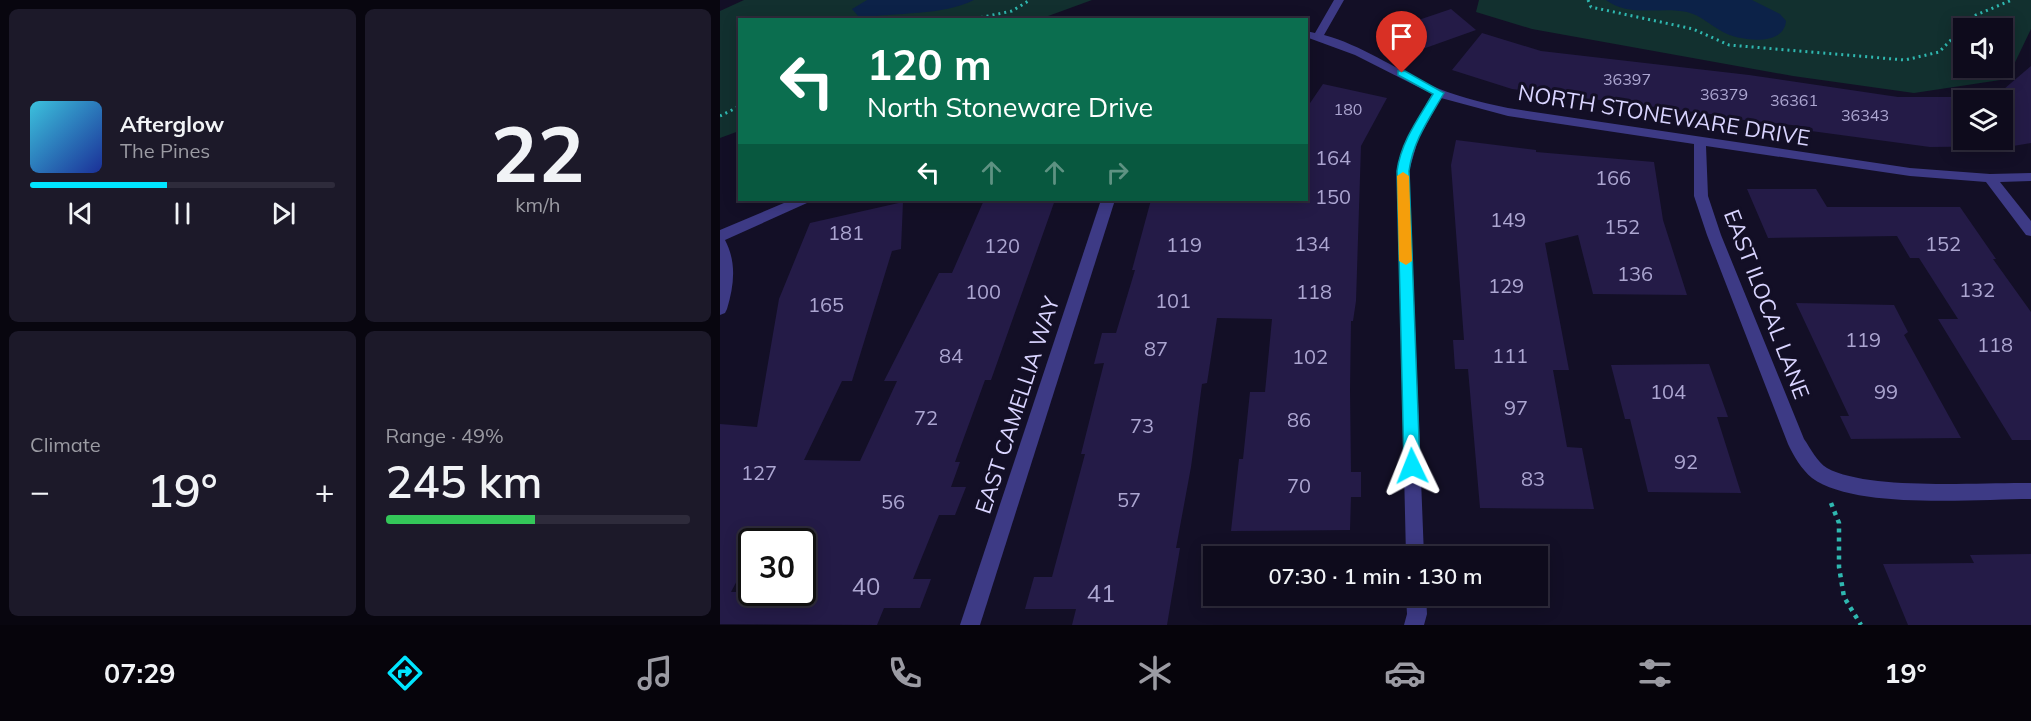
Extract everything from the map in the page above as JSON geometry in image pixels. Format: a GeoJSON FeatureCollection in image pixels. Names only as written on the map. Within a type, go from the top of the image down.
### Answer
{"type":"FeatureCollection","features":[{"type":"Feature","properties":{"kind":"street"},"geometry":{"type":"LineString","coordinates":[[1312,35],[1339,0]]}},
{"type":"Feature","properties":{"kind":"street","name":"NORTH STONEWARE DRIVE"},"geometry":{"type":"LineString","coordinates":[[1312,35],[1365,53],[1439,93],[1466,103],[1508,112],[1910,172],[1990,178],[2031,177]]}},
{"type":"Feature","properties":{"kind":"street"},"geometry":{"type":"LineString","coordinates":[[1415,546],[1403,171],[1405,154],[1411,139],[1439,93]]}},
{"type":"Feature","properties":{"kind":"street","name":"EAST ILOCAL LANE"},"geometry":{"type":"LineString","coordinates":[[1700,142],[1701,196],[1714,236],[1797,444],[1819,473]]}},
{"type":"Feature","properties":{"kind":"street"},"geometry":{"type":"LineString","coordinates":[[1990,178],[2031,231]]}},
{"type":"Feature","properties":{"kind":"street"},"geometry":{"type":"LineString","coordinates":[[720,236],[799,201]]}},
{"type":"Feature","properties":{"kind":"street","name":"EAST CAMELLIA WAY"},"geometry":{"type":"LineString","coordinates":[[970,625],[1108,201]]}},
{"type":"Feature","properties":{"kind":"street"},"geometry":{"type":"LineString","coordinates":[[720,243],[728,259],[726,288],[720,309]]}},
{"type":"Feature","properties":{"kind":"street"},"geometry":{"type":"LineString","coordinates":[[1819,473],[1850,486],[1904,490],[2031,491]]}},
{"type":"Feature","properties":{"kind":"street"},"geometry":{"type":"LineString","coordinates":[[1414,625],[1417,606]]}},
{"type":"Feature","properties":{"kind":"path"},"geometry":{"type":"LineString","coordinates":[[979,18],[1012,11],[1030,0]]}},
{"type":"Feature","properties":{"kind":"path"},"geometry":{"type":"LineString","coordinates":[[1588,0],[1591,7],[1693,29],[1729,45],[1905,60],[1939,52],[1976,15],[2012,0]]}},
{"type":"Feature","properties":{"kind":"path"},"geometry":{"type":"LineString","coordinates":[[720,116],[738,107]]}},
{"type":"Feature","properties":{"kind":"path"},"geometry":{"type":"LineString","coordinates":[[1819,473],[1839,523],[1839,567],[1844,597],[1861,625]]}},
{"type":"Feature","properties":{"kind":"green space"},"geometry":{"type":"Polygon","coordinates":[[[744,0],[1092,0],[1043,18],[738,18],[738,131],[720,138],[720,11],[744,0]]]}},
{"type":"Feature","properties":{"kind":"green space"},"geometry":{"type":"Polygon","coordinates":[[[1479,0],[2031,0],[2031,29],[2013,66],[2013,18],[1953,18],[1953,78],[2007,79],[1914,93],[1793,76],[1532,29],[1476,12],[1479,0]]]}},
{"type":"Feature","properties":{"kind":"water"},"geometry":{"type":"Polygon","coordinates":[[[867,0],[974,0],[948,9],[860,18],[852,9],[867,0]]]}},
{"type":"Feature","properties":{"kind":"water"},"geometry":{"type":"Polygon","coordinates":[[[1606,0],[1752,0],[1780,14],[1786,21],[1778,35],[1760,40],[1739,38],[1687,12],[1625,9],[1606,0]]]}},
{"type":"Feature","properties":{"kind":"building"},"geometry":{"type":"Polygon","coordinates":[[[1451,9],[1476,30],[1417,51],[1392,29],[1451,9]]]}},
{"type":"Feature","properties":{"kind":"building"},"geometry":{"type":"Polygon","coordinates":[[[1482,33],[1541,51],[1749,75],[1898,97],[1953,97],[1953,147],[1930,147],[1811,131],[1810,127],[1512,89],[1452,70],[1482,33]]]}},
{"type":"Feature","properties":{"kind":"building"},"geometry":{"type":"Polygon","coordinates":[[[2031,66],[2031,143],[2013,146],[2013,90],[1998,90],[2004,89],[2031,66]]]}},
{"type":"Feature","properties":{"kind":"building"},"geometry":{"type":"Polygon","coordinates":[[[1323,84],[1387,98],[1361,146],[1356,301],[1353,321],[1351,321],[1350,390],[1351,472],[1361,472],[1361,497],[1351,497],[1350,530],[1231,531],[1239,459],[1243,459],[1250,392],[1265,392],[1272,319],[1217,318],[1207,383],[1202,384],[1191,467],[1176,548],[1180,548],[1167,625],[1072,625],[1076,609],[1025,609],[1034,577],[1052,577],[1085,454],[1081,454],[1104,363],[1094,364],[1102,333],[1116,333],[1135,270],[1132,270],[1151,201],[1308,201],[1308,106],[1323,84]]]}},
{"type":"Feature","properties":{"kind":"building"},"geometry":{"type":"Polygon","coordinates":[[[1456,140],[1536,150],[1536,152],[1654,162],[1663,220],[1687,295],[1593,294],[1578,235],[1545,243],[1569,370],[1553,370],[1567,447],[1582,448],[1594,509],[1480,508],[1468,369],[1455,369],[1453,340],[1464,340],[1451,165],[1456,140]]]}},
{"type":"Feature","properties":{"kind":"building"},"geometry":{"type":"Polygon","coordinates":[[[1747,189],[1816,189],[1827,207],[1960,207],[2031,312],[2031,440],[2012,440],[1938,319],[1958,319],[1919,258],[1910,258],[1897,236],[1768,238],[1747,189]]]}},
{"type":"Feature","properties":{"kind":"building"},"geometry":{"type":"Polygon","coordinates":[[[984,201],[1055,201],[991,380],[985,380],[955,462],[960,462],[951,487],[966,487],[955,515],[939,515],[913,579],[931,579],[920,608],[884,608],[877,625],[720,624],[720,424],[757,427],[779,299],[810,223],[903,202],[901,249],[892,251],[852,381],[842,381],[804,460],[860,461],[897,381],[884,381],[939,273],[952,273],[984,201]]]}},
{"type":"Feature","properties":{"kind":"building"},"geometry":{"type":"Polygon","coordinates":[[[1796,303],[1894,305],[1908,332],[1904,335],[1961,438],[1851,439],[1840,416],[1849,416],[1796,303]]]}},
{"type":"Feature","properties":{"kind":"building"},"geometry":{"type":"Polygon","coordinates":[[[1709,364],[1728,417],[1717,417],[1741,493],[1648,492],[1630,419],[1625,419],[1611,365],[1709,364]]]}},
{"type":"Feature","properties":{"kind":"building"},"geometry":{"type":"Polygon","coordinates":[[[2031,554],[2031,625],[1908,625],[1883,564],[1974,563],[1970,555],[2031,554]]]}},
{"type":"Feature","properties":{"kind":"slow traffic"},"geometry":{"type":"LineString","coordinates":[[1403,176],[1406,261]]}},
{"type":"Feature","properties":{"kind":"route"},"geometry":{"type":"LineString","coordinates":[[1402,73],[1439,93],[1411,139],[1405,154],[1403,171],[1412,466]]}}]}
